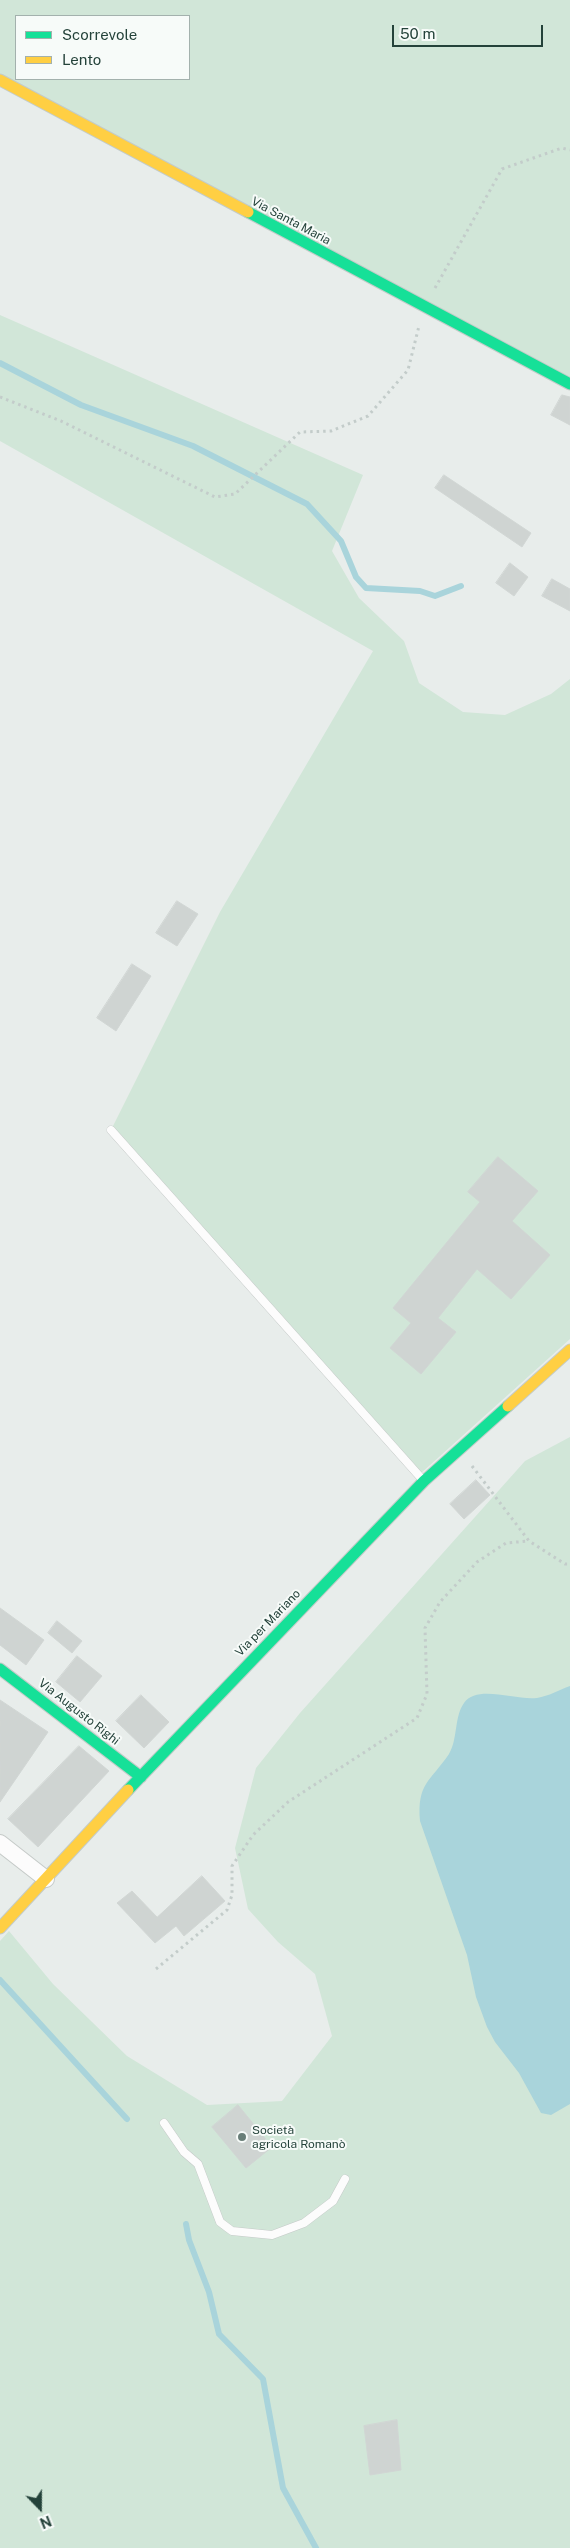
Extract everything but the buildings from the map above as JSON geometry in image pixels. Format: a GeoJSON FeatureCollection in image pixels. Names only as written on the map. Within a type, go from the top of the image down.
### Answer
{"type":"FeatureCollection","features":[{"type":"Feature","properties":{"kind":"street","name":"Via Santa Maria"},"geometry":{"type":"LineString","coordinates":[[0,80],[424,308],[570,384]]}},
{"type":"Feature","properties":{"kind":"street","name":"Via per Mariano"},"geometry":{"type":"LineString","coordinates":[[0,1928],[141,1777],[424,1481],[570,1350]]}},
{"type":"Feature","properties":{"kind":"street","name":"Via Augusto Righi"},"geometry":{"type":"LineString","coordinates":[[0,1669],[141,1777]]}},
{"type":"Feature","properties":{"kind":"street"},"geometry":{"type":"LineString","coordinates":[[0,1843],[46,1879]]}},
{"type":"Feature","properties":{"kind":"lane"},"geometry":{"type":"LineString","coordinates":[[111,1130],[424,1481]]}},
{"type":"Feature","properties":{"kind":"lane"},"geometry":{"type":"LineString","coordinates":[[164,2124],[184,2152],[198,2164],[220,2222],[232,2231],[272,2235],[304,2223],[333,2201],[345,2179]]}},
{"type":"Feature","properties":{"kind":"path"},"geometry":{"type":"LineString","coordinates":[[0,398],[62,421],[215,497],[235,494],[300,432],[331,431],[368,416],[408,370],[424,308],[502,169],[562,148],[570,150]]}},
{"type":"Feature","properties":{"kind":"path"},"geometry":{"type":"LineString","coordinates":[[459,1449],[529,1541],[565,1564],[570,1564]]}},
{"type":"Feature","properties":{"kind":"path"},"geometry":{"type":"LineString","coordinates":[[156,1969],[227,1910],[232,1895],[232,1866],[253,1835],[288,1802],[417,1718],[427,1694],[425,1628],[440,1602],[477,1562],[506,1543],[529,1541]]}},
{"type":"Feature","properties":{"kind":"green space"},"geometry":{"type":"Polygon","coordinates":[[[0,0],[570,0],[570,383],[0,79],[0,0]]]}},
{"type":"Feature","properties":{"kind":"green space"},"geometry":{"type":"Polygon","coordinates":[[[0,315],[363,475],[332,551],[359,598],[404,641],[419,683],[463,712],[505,715],[551,694],[570,679],[570,1339],[419,1475],[111,1130],[220,912],[373,651],[0,441],[0,315]]]}},
{"type":"Feature","properties":{"kind":"green space"},"geometry":{"type":"Polygon","coordinates":[[[570,1437],[570,2548],[0,2548],[0,1941],[9,1931],[53,1984],[127,2056],[207,2105],[282,2101],[332,2036],[315,1974],[278,1942],[248,1909],[235,1848],[256,1768],[300,1713],[525,1461],[570,1437]]]}},
{"type":"Feature","properties":{"kind":"water"},"geometry":{"type":"Polygon","coordinates":[[[570,1686],[570,2104],[551,2115],[541,2113],[519,2073],[495,2042],[487,2027],[476,1997],[467,1955],[420,1821],[420,1808],[423,1790],[449,1754],[454,1742],[461,1709],[470,1697],[498,1694],[537,1698],[570,1686]]]}},
{"type":"Feature","properties":{"kind":"waterway"},"geometry":{"type":"LineString","coordinates":[[0,363],[81,405],[193,446],[307,504],[341,541],[356,577],[366,588],[420,591],[435,596],[461,586]]}},
{"type":"Feature","properties":{"kind":"waterway"},"geometry":{"type":"LineString","coordinates":[[0,1980],[127,2119]]}},
{"type":"Feature","properties":{"kind":"waterway"},"geometry":{"type":"LineString","coordinates":[[186,2224],[189,2240],[209,2292],[219,2334],[263,2379],[283,2488],[316,2548]]}},
{"type":"Feature","properties":{"kind":"traffic: fast"},"geometry":{"type":"LineString","coordinates":[[248,212],[570,384]]}},
{"type":"Feature","properties":{"kind":"traffic: fast"},"geometry":{"type":"LineString","coordinates":[[128,1790],[424,1481],[508,1406]]}},
{"type":"Feature","properties":{"kind":"traffic: fast"},"geometry":{"type":"LineString","coordinates":[[0,1669],[141,1777]]}},
{"type":"Feature","properties":{"kind":"traffic: slow"},"geometry":{"type":"LineString","coordinates":[[0,80],[248,212]]}},
{"type":"Feature","properties":{"kind":"traffic: slow"},"geometry":{"type":"LineString","coordinates":[[508,1406],[570,1350]]}},
{"type":"Feature","properties":{"kind":"traffic: slow"},"geometry":{"type":"LineString","coordinates":[[0,1928],[128,1790]]}},
{"type":"Feature","properties":{"kind":"place","name":"Società agricola Romanò"},"geometry":{"type":"Point","coordinates":[242,2137]}}]}
